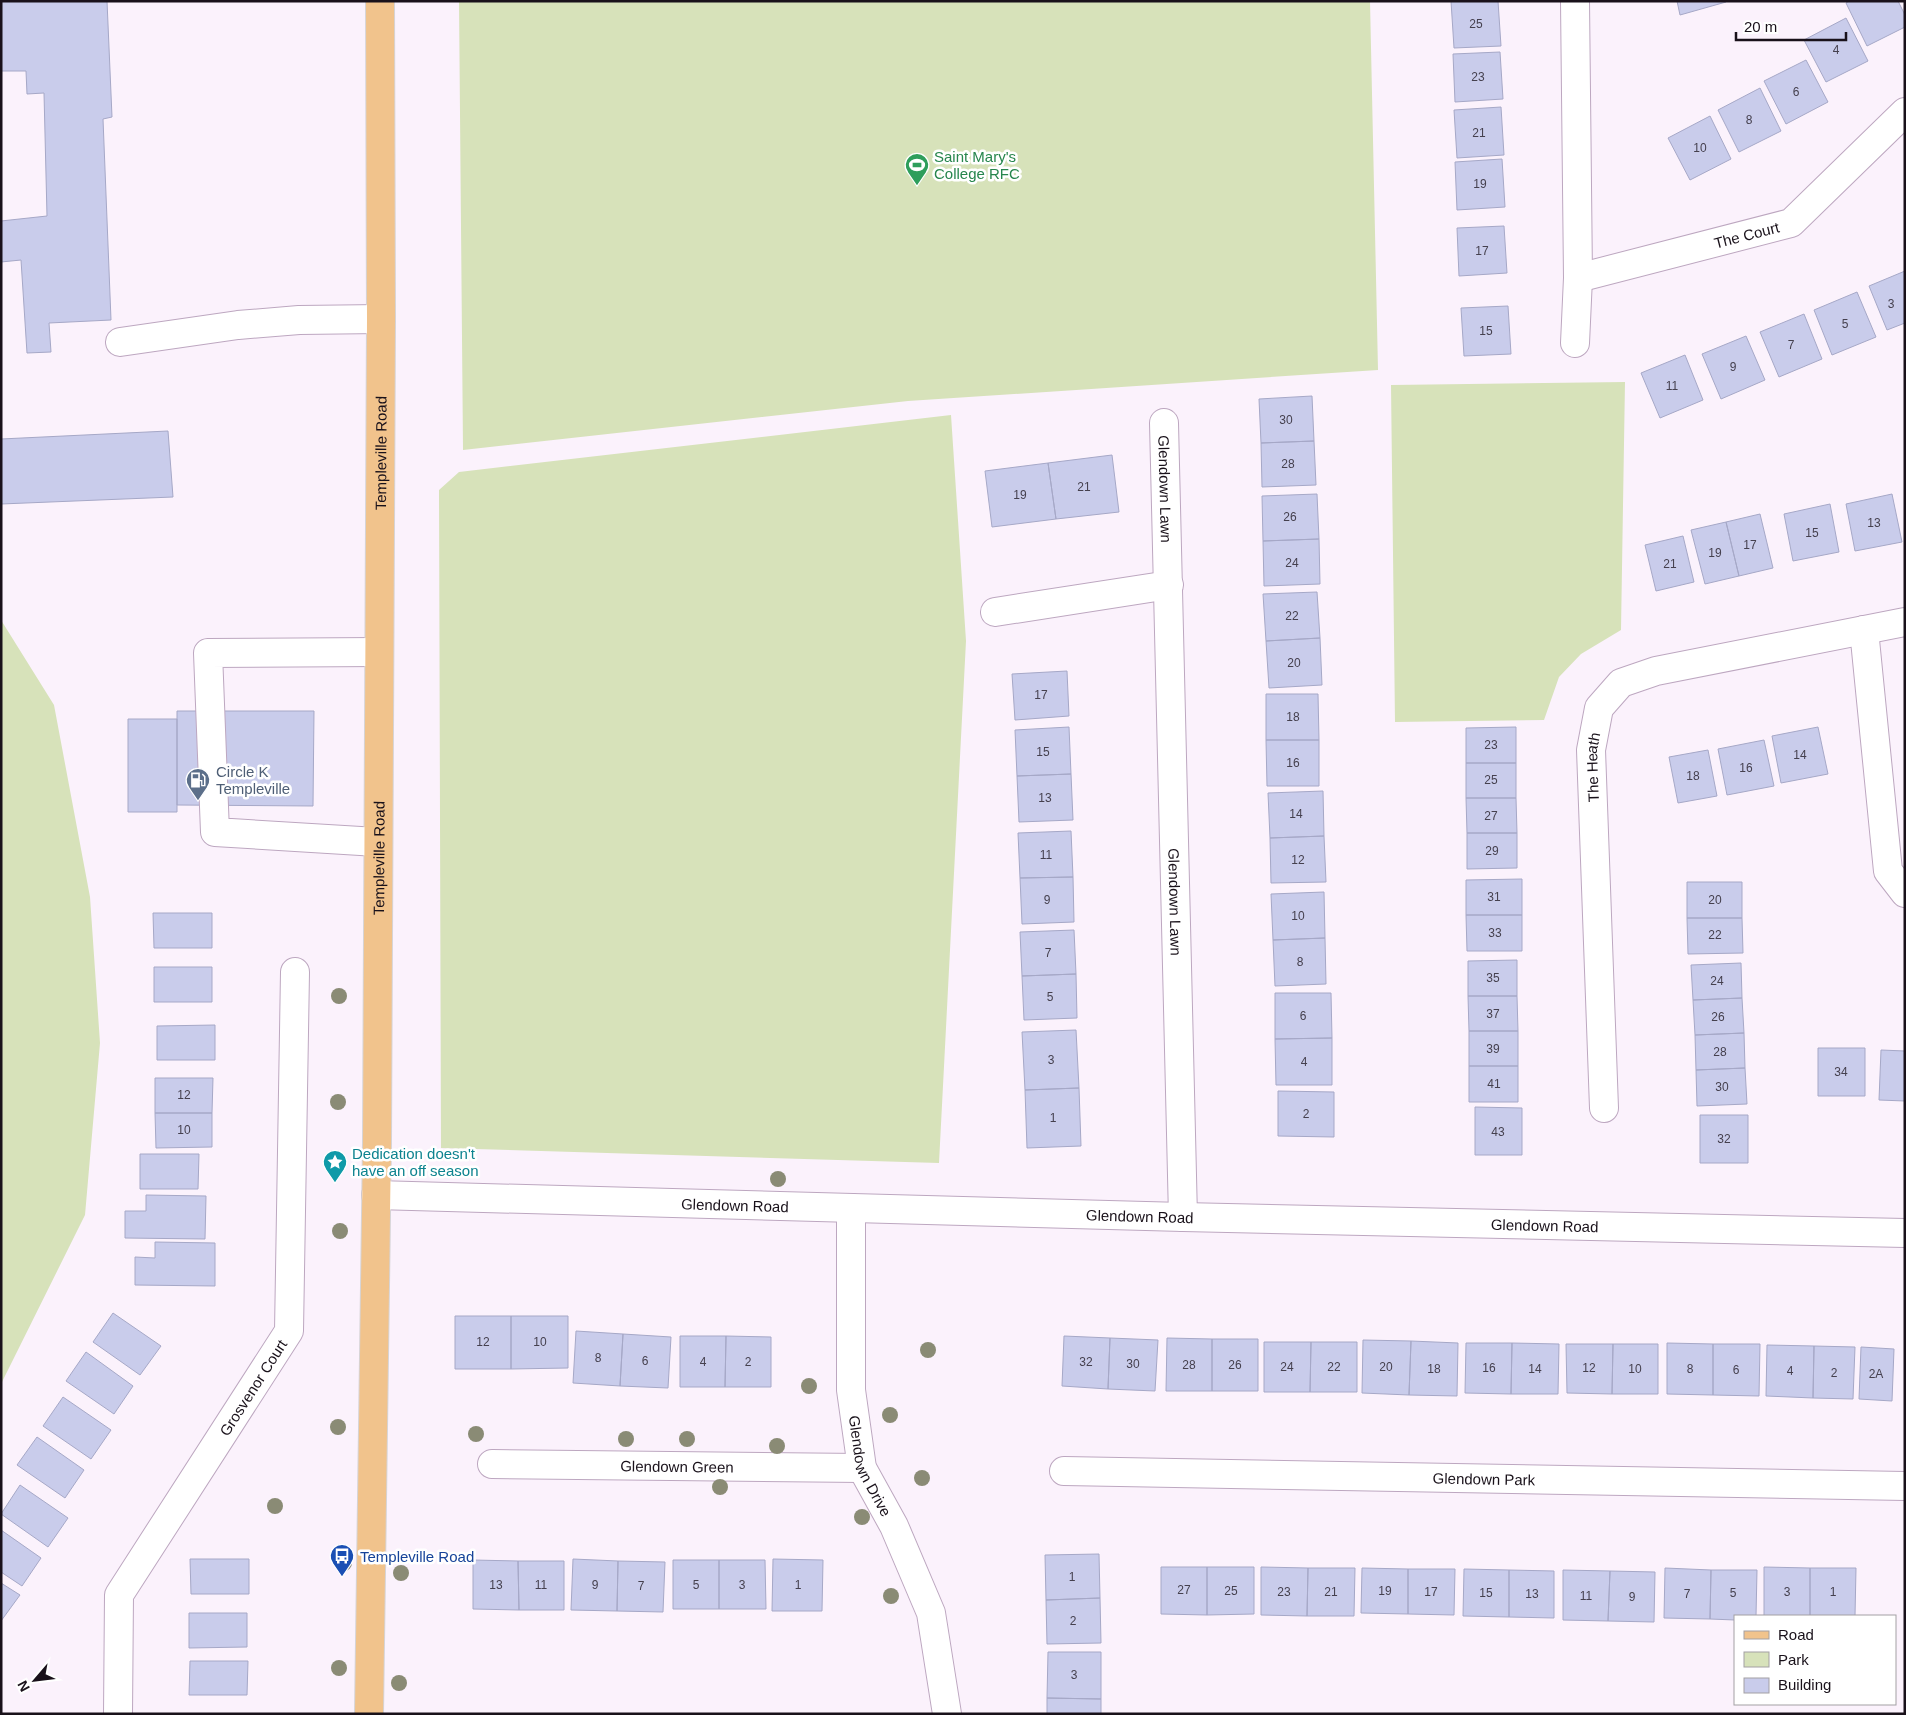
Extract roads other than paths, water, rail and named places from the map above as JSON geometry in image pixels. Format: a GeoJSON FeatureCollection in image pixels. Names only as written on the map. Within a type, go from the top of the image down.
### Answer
{"type":"FeatureCollection","features":[{"type":"Feature","properties":{"kind":"main road","name":"Templeville Road"},"geometry":{"type":"LineString","coordinates":[[369,1714],[376,1195],[381,319],[380,1]]}},
{"type":"Feature","properties":{"kind":"street"},"geometry":{"type":"LineString","coordinates":[[1574,343],[1578,278],[1575,1]]}},
{"type":"Feature","properties":{"kind":"street","name":"The Court"},"geometry":{"type":"LineString","coordinates":[[1578,278],[1791,223],[1905,112]]}},
{"type":"Feature","properties":{"kind":"street"},"geometry":{"type":"LineString","coordinates":[[120,342],[238,325],[299,320],[381,319]]}},
{"type":"Feature","properties":{"kind":"street","name":"Glendown Lawn"},"geometry":{"type":"LineString","coordinates":[[1164,423],[1183,1217]]}},
{"type":"Feature","properties":{"kind":"street"},"geometry":{"type":"LineString","coordinates":[[995,612],[1169,585]]}},
{"type":"Feature","properties":{"kind":"street","name":"The Heath"},"geometry":{"type":"LineString","coordinates":[[1604,1108],[1591,750],[1599,708],[1621,683],[1656,671],[1905,622]]}},
{"type":"Feature","properties":{"kind":"street"},"geometry":{"type":"LineString","coordinates":[[1864,630],[1888,871],[1905,893]]}},
{"type":"Feature","properties":{"kind":"street"},"geometry":{"type":"LineString","coordinates":[[377,842],[215,832],[208,653],[379,652]]}},
{"type":"Feature","properties":{"kind":"street","name":"Grosvenor Court"},"geometry":{"type":"LineString","coordinates":[[118,1714],[119,1595],[289,1332],[295,972]]}},
{"type":"Feature","properties":{"kind":"street","name":"Glendown Road"},"geometry":{"type":"LineString","coordinates":[[376,1195],[1183,1217],[1905,1233]]}},
{"type":"Feature","properties":{"kind":"street","name":"Glendown Drive"},"geometry":{"type":"LineString","coordinates":[[851,1208],[851,1390],[862,1468],[894,1526],[931,1613],[947,1714]]}},
{"type":"Feature","properties":{"kind":"street","name":"Glendown Green"},"geometry":{"type":"LineString","coordinates":[[492,1464],[862,1468]]}},
{"type":"Feature","properties":{"kind":"street","name":"Glendown Park"},"geometry":{"type":"LineString","coordinates":[[1064,1470],[1905,1486]]}},
{"type":"Feature","properties":{"kind":"place","name":"Saint Mary's College RFC"},"geometry":{"type":"Point","coordinates":[917,186]}},
{"type":"Feature","properties":{"kind":"place","name":"Circle K Templeville"},"geometry":{"type":"Point","coordinates":[198,801]}},
{"type":"Feature","properties":{"kind":"place","name":"Dedication doesn't have an off season"},"geometry":{"type":"Point","coordinates":[335,1183]}},
{"type":"Feature","properties":{"kind":"place","name":"Templeville Road"},"geometry":{"type":"Point","coordinates":[342,1577]}}]}
